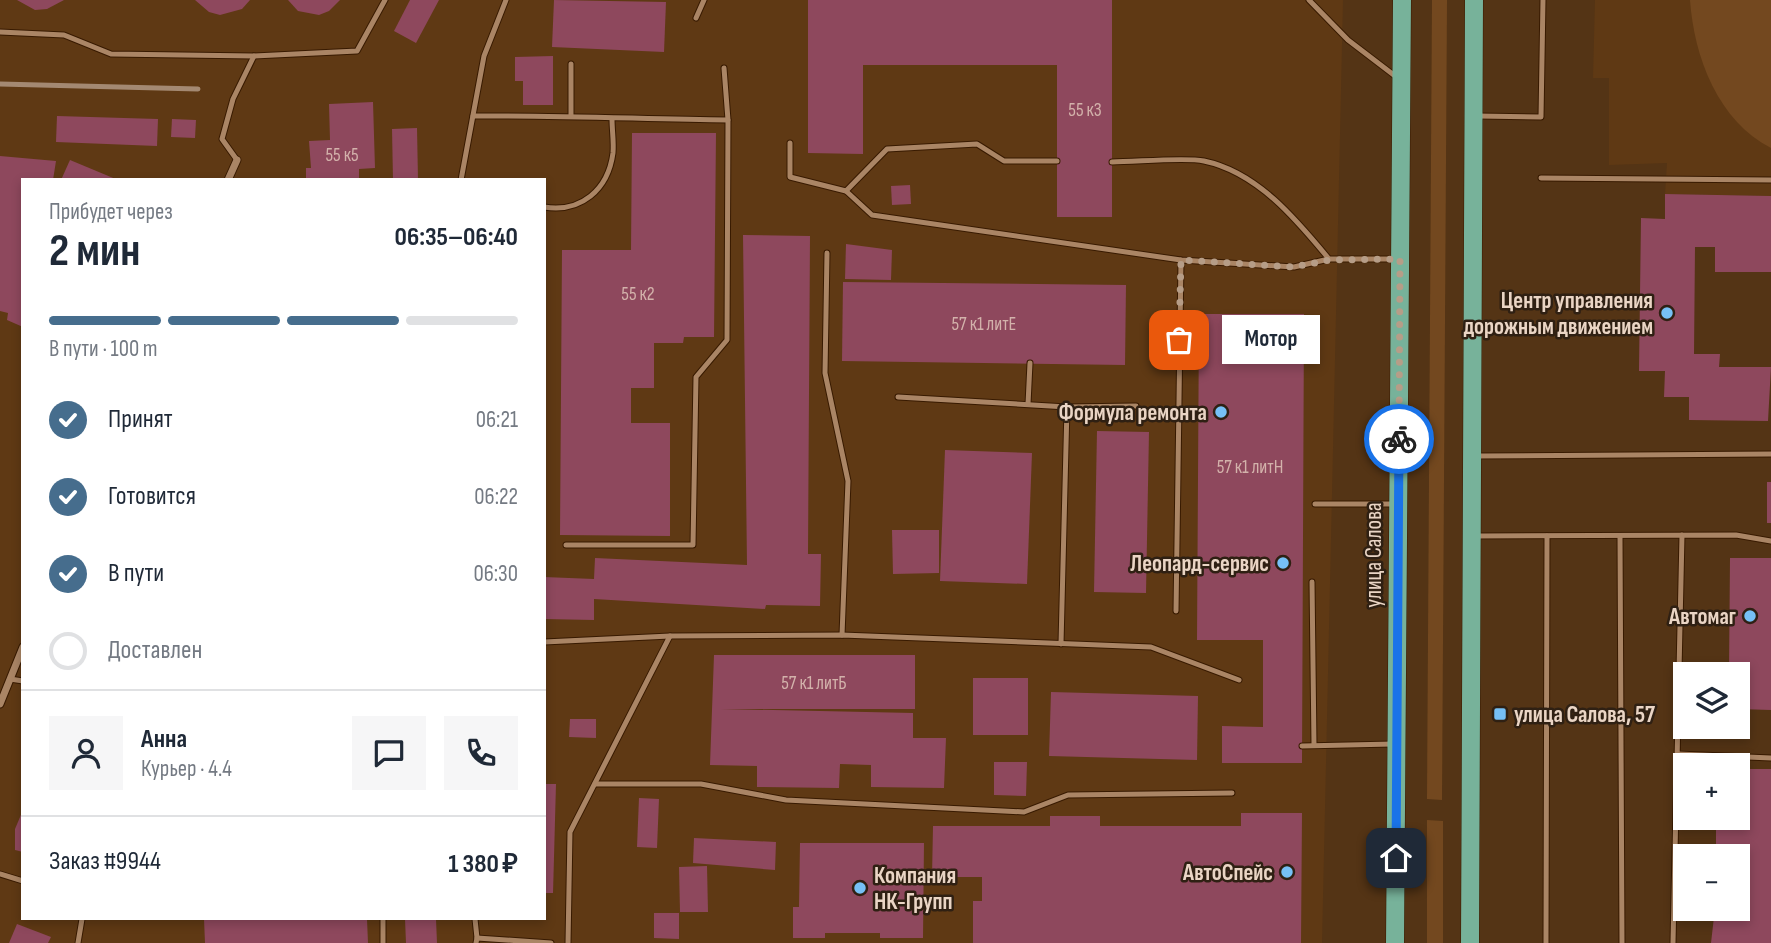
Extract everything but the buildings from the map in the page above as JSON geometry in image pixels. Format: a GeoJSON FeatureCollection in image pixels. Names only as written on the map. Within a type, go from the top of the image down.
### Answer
{"type":"FeatureCollection","features":[{"type":"Feature","properties":{"kind":"main road","name":"улица Салова"},"geometry":{"type":"LineString","coordinates":[[1395,943],[1402,0]]}},
{"type":"Feature","properties":{"kind":"main road"},"geometry":{"type":"LineString","coordinates":[[1470,943],[1474,0]]}},
{"type":"Feature","properties":{"kind":"street"},"geometry":{"type":"LineString","coordinates":[[229,178],[237,160]]}},
{"type":"Feature","properties":{"kind":"street"},"geometry":{"type":"LineString","coordinates":[[0,704],[21,652]]}},
{"type":"Feature","properties":{"kind":"lane"},"geometry":{"type":"LineString","coordinates":[[0,32],[64,35],[111,54],[254,56],[357,51],[385,0]]}},
{"type":"Feature","properties":{"kind":"lane"},"geometry":{"type":"LineString","coordinates":[[461,178],[484,56],[506,0]]}},
{"type":"Feature","properties":{"kind":"lane"},"geometry":{"type":"LineString","coordinates":[[696,18],[704,0]]}},
{"type":"Feature","properties":{"kind":"lane"},"geometry":{"type":"LineString","coordinates":[[1309,0],[1348,40],[1401,80]]}},
{"type":"Feature","properties":{"kind":"lane"},"geometry":{"type":"LineString","coordinates":[[1473,116],[1541,117],[1543,0]]}},
{"type":"Feature","properties":{"kind":"lane"},"geometry":{"type":"LineString","coordinates":[[237,160],[222,139],[233,99],[254,56]]}},
{"type":"Feature","properties":{"kind":"lane"},"geometry":{"type":"LineString","coordinates":[[571,64],[571,115]]}},
{"type":"Feature","properties":{"kind":"lane"},"geometry":{"type":"LineString","coordinates":[[566,545],[693,545],[696,377],[727,340],[728,120],[724,68]]}},
{"type":"Feature","properties":{"kind":"lane"},"geometry":{"type":"LineString","coordinates":[[473,116],[571,115],[612,119],[728,120]]}},
{"type":"Feature","properties":{"kind":"lane"},"geometry":{"type":"LineString","coordinates":[[546,207],[564,211],[584,202],[603,180],[613,153],[612,119]]}},
{"type":"Feature","properties":{"kind":"lane"},"geometry":{"type":"LineString","coordinates":[[790,143],[790,177],[846,191],[872,215],[1181,260],[1294,267],[1329,260],[1400,259]]}},
{"type":"Feature","properties":{"kind":"lane"},"geometry":{"type":"LineString","coordinates":[[846,191],[887,149],[976,144],[1004,161],[1057,161]]}},
{"type":"Feature","properties":{"kind":"lane"},"geometry":{"type":"LineString","coordinates":[[1112,162],[1202,160],[1236,172],[1301,225],[1329,260]]}},
{"type":"Feature","properties":{"kind":"lane"},"geometry":{"type":"LineString","coordinates":[[1541,178],[1771,180]]}},
{"type":"Feature","properties":{"kind":"lane"},"geometry":{"type":"LineString","coordinates":[[827,253],[825,373],[848,481],[842,635]]}},
{"type":"Feature","properties":{"kind":"lane"},"geometry":{"type":"LineString","coordinates":[[1176,611],[1181,260]]}},
{"type":"Feature","properties":{"kind":"lane"},"geometry":{"type":"LineString","coordinates":[[1028,404],[1030,363]]}},
{"type":"Feature","properties":{"kind":"lane"},"geometry":{"type":"LineString","coordinates":[[898,397],[1068,407],[1136,406]]}},
{"type":"Feature","properties":{"kind":"lane"},"geometry":{"type":"LineString","coordinates":[[1061,643],[1068,407]]}},
{"type":"Feature","properties":{"kind":"lane"},"geometry":{"type":"LineString","coordinates":[[1472,456],[1771,454]]}},
{"type":"Feature","properties":{"kind":"lane"},"geometry":{"type":"LineString","coordinates":[[1315,504],[1398,503]]}},
{"type":"Feature","properties":{"kind":"lane"},"geometry":{"type":"LineString","coordinates":[[1678,753],[1682,535]]}},
{"type":"Feature","properties":{"kind":"lane"},"geometry":{"type":"LineString","coordinates":[[1471,537],[1737,535],[1771,541]]}},
{"type":"Feature","properties":{"kind":"lane"},"geometry":{"type":"LineString","coordinates":[[1546,943],[1547,536]]}},
{"type":"Feature","properties":{"kind":"lane"},"geometry":{"type":"LineString","coordinates":[[1620,536],[1622,943]]}},
{"type":"Feature","properties":{"kind":"lane"},"geometry":{"type":"LineString","coordinates":[[1312,582],[1314,746]]}},
{"type":"Feature","properties":{"kind":"lane"},"geometry":{"type":"LineString","coordinates":[[546,642],[670,636],[842,635],[1151,647],[1239,680]]}},
{"type":"Feature","properties":{"kind":"lane"},"geometry":{"type":"LineString","coordinates":[[568,943],[570,832],[670,636]]}},
{"type":"Feature","properties":{"kind":"lane"},"geometry":{"type":"LineString","coordinates":[[10,679],[21,681]]}},
{"type":"Feature","properties":{"kind":"lane"},"geometry":{"type":"LineString","coordinates":[[1302,746],[1396,744]]}},
{"type":"Feature","properties":{"kind":"lane"},"geometry":{"type":"LineString","coordinates":[[1750,757],[1771,758]]}},
{"type":"Feature","properties":{"kind":"lane"},"geometry":{"type":"LineString","coordinates":[[595,784],[701,783],[786,800],[1024,812],[1068,795],[1232,793]]}},
{"type":"Feature","properties":{"kind":"lane"},"geometry":{"type":"LineString","coordinates":[[1674,943],[1676,830]]}},
{"type":"Feature","properties":{"kind":"lane"},"geometry":{"type":"LineString","coordinates":[[0,874],[21,880]]}},
{"type":"Feature","properties":{"kind":"lane"},"geometry":{"type":"LineString","coordinates":[[78,943],[82,920]]}},
{"type":"Feature","properties":{"kind":"lane"},"geometry":{"type":"LineString","coordinates":[[383,920],[383,943]]}},
{"type":"Feature","properties":{"kind":"lane"},"geometry":{"type":"LineString","coordinates":[[475,920],[476,940],[551,943]]}},
{"type":"Feature","properties":{"kind":"shaded area"},"geometry":{"type":"Polygon","coordinates":[[[0,0],[1343,0],[1322,943],[0,943],[0,0]]]}},
{"type":"Feature","properties":{"kind":"shaded area"},"geometry":{"type":"Polygon","coordinates":[[[1432,0],[1447,0],[1442,800],[1427,799],[1432,0]]]}},
{"type":"Feature","properties":{"kind":"shaded area"},"geometry":{"type":"Polygon","coordinates":[[[1595,0],[1771,0],[1771,196],[1665,194],[1667,163],[1609,165],[1609,78],[1593,78],[1595,0]]]}},
{"type":"Feature","properties":{"kind":"shaded area"},"geometry":{"type":"Polygon","coordinates":[[[1690,0],[1771,0],[1771,148],[1752,136],[1737,121],[1712,85],[1697,43],[1690,0]]]}},
{"type":"Feature","properties":{"kind":"shaded area"},"geometry":{"type":"Polygon","coordinates":[[[1427,820],[1443,821],[1443,943],[1427,943],[1427,820]]]}},
{"type":"Feature","properties":{"kind":"railway"},"geometry":{"type":"LineString","coordinates":[[0,84],[198,89]]}},
{"type":"Feature","properties":{"kind":"way so far"},"geometry":{"type":"LineString","coordinates":[[1179,340],[1181,260],[1294,267],[1329,260],[1400,259],[1399,439]]}},
{"type":"Feature","properties":{"kind":"place","name":"Центр управления дорожным движением"},"geometry":{"type":"Point","coordinates":[1667,313]}},
{"type":"Feature","properties":{"kind":"place","name":"Мотор"},"geometry":{"type":"Point","coordinates":[1179,340]}},
{"type":"Feature","properties":{"kind":"place","name":"Формула ремонта"},"geometry":{"type":"Point","coordinates":[1221,412]}},
{"type":"Feature","properties":{"kind":"place","name":"Леопард-сервис"},"geometry":{"type":"Point","coordinates":[1283,563]}},
{"type":"Feature","properties":{"kind":"place","name":"Автомаг"},"geometry":{"type":"Point","coordinates":[1750,616]}},
{"type":"Feature","properties":{"kind":"place","name":"улица Салова, 57"},"geometry":{"type":"Point","coordinates":[1500,714]}},
{"type":"Feature","properties":{"kind":"place","name":"АвтоСпейс"},"geometry":{"type":"Point","coordinates":[1287,872]}},
{"type":"Feature","properties":{"kind":"place","name":"Компания НК-Групп"},"geometry":{"type":"Point","coordinates":[860,888]}},
{"type":"Feature","properties":{"kind":"route"},"geometry":{"type":"LineString","coordinates":[[1396,858],[1399,439]]}}]}
